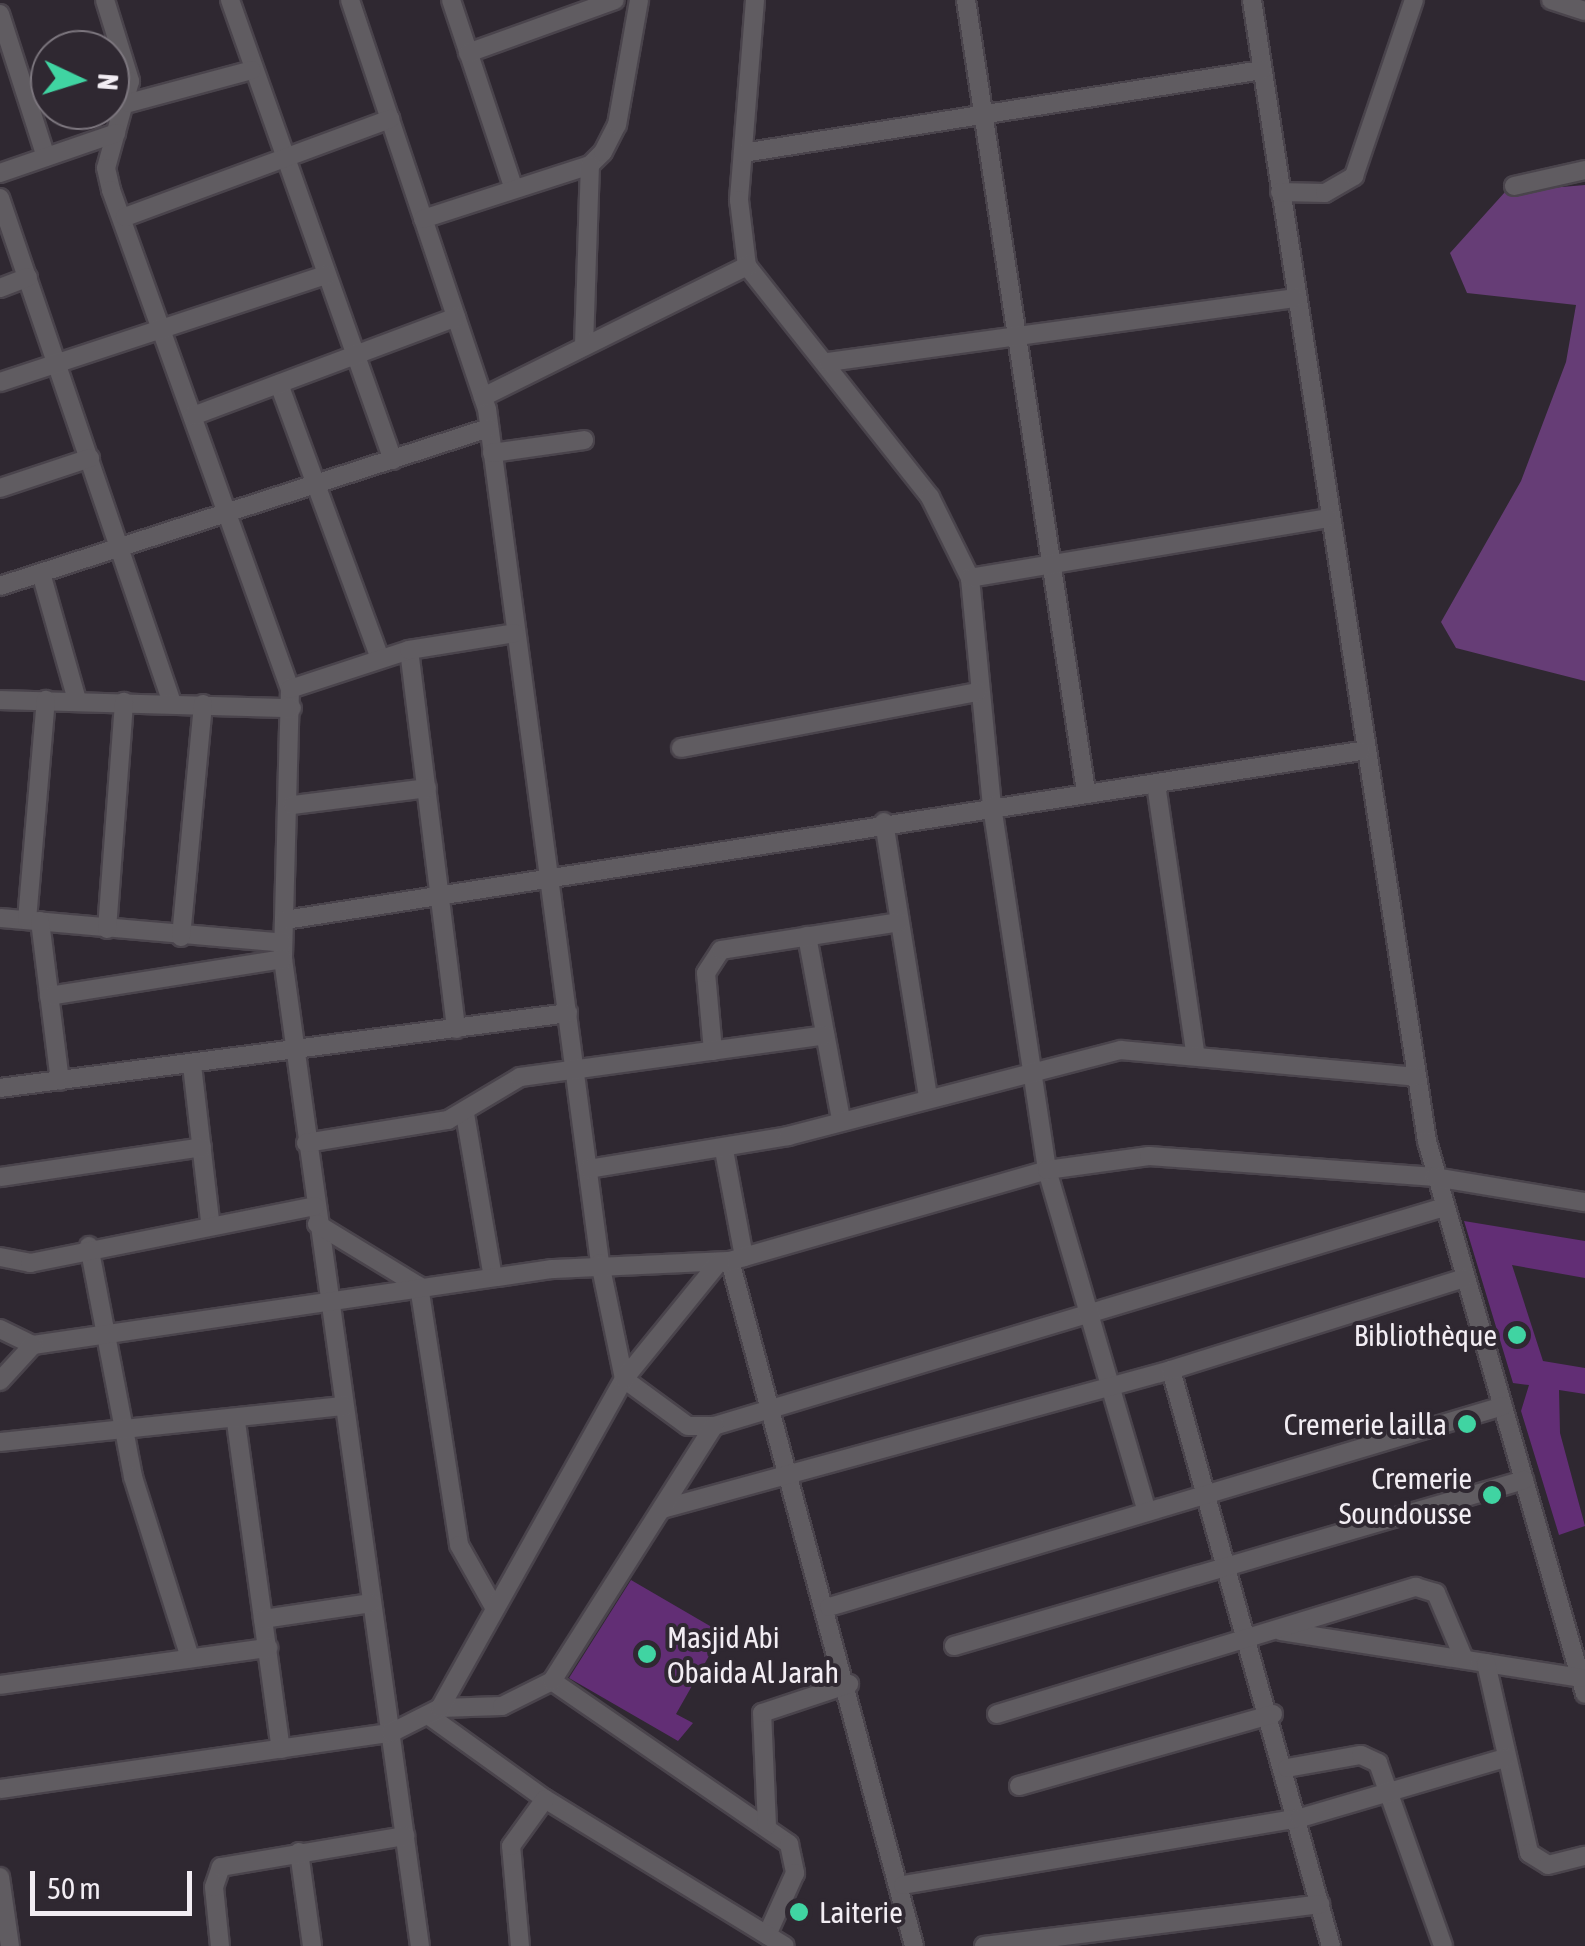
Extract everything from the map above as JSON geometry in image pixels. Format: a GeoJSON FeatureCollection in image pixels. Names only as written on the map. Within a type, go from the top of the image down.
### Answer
{"type":"FeatureCollection","features":[{"type":"Feature","properties":{"kind":"street"},"geometry":{"type":"LineString","coordinates":[[105,0],[112,30]]}},
{"type":"Feature","properties":{"kind":"street"},"geometry":{"type":"LineString","coordinates":[[230,0],[393,460]]}},
{"type":"Feature","properties":{"kind":"street"},"geometry":{"type":"LineString","coordinates":[[350,0],[483,398],[600,1263],[624,1380],[688,1426],[714,1426],[1444,1208]]}},
{"type":"Feature","properties":{"kind":"street"},"geometry":{"type":"LineString","coordinates":[[451,0],[514,189]]}},
{"type":"Feature","properties":{"kind":"street"},"geometry":{"type":"LineString","coordinates":[[468,53],[615,0]]}},
{"type":"Feature","properties":{"kind":"street"},"geometry":{"type":"LineString","coordinates":[[584,345],[590,165],[617,125],[639,0]]}},
{"type":"Feature","properties":{"kind":"street"},"geometry":{"type":"LineString","coordinates":[[755,0],[743,152],[747,266],[784,321],[828,362],[940,512],[970,578],[992,806],[1047,1170],[1148,1511]]}},
{"type":"Feature","properties":{"kind":"street"},"geometry":{"type":"LineString","coordinates":[[966,0],[1048,567],[1086,792]]}},
{"type":"Feature","properties":{"kind":"street"},"geometry":{"type":"LineString","coordinates":[[1252,0],[1361,751],[1434,1177],[1583,1686],[1486,1663],[1276,1630]]}},
{"type":"Feature","properties":{"kind":"street"},"geometry":{"type":"LineString","coordinates":[[1280,192],[1325,193],[1354,176],[1414,0]]}},
{"type":"Feature","properties":{"kind":"street"},"geometry":{"type":"LineString","coordinates":[[1551,0],[1585,12]]}},
{"type":"Feature","properties":{"kind":"street"},"geometry":{"type":"LineString","coordinates":[[0,14],[46,157]]}},
{"type":"Feature","properties":{"kind":"street"},"geometry":{"type":"LineString","coordinates":[[130,103],[252,70]]}},
{"type":"Feature","properties":{"kind":"street"},"geometry":{"type":"LineString","coordinates":[[743,152],[1262,70]]}},
{"type":"Feature","properties":{"kind":"street"},"geometry":{"type":"LineString","coordinates":[[125,216],[390,118]]}},
{"type":"Feature","properties":{"kind":"street"},"geometry":{"type":"LineString","coordinates":[[0,173],[116,132]]}},
{"type":"Feature","properties":{"kind":"street"},"geometry":{"type":"LineString","coordinates":[[116,132],[106,168],[194,416],[221,514],[291,698],[293,805],[283,951],[293,1052],[420,1946]]}},
{"type":"Feature","properties":{"kind":"street"},"geometry":{"type":"LineString","coordinates":[[423,219],[590,165]]}},
{"type":"Feature","properties":{"kind":"street"},"geometry":{"type":"LineString","coordinates":[[1514,186],[1585,170]]}},
{"type":"Feature","properties":{"kind":"street"},"geometry":{"type":"LineString","coordinates":[[0,198],[122,546],[172,702]]}},
{"type":"Feature","properties":{"kind":"street"},"geometry":{"type":"LineString","coordinates":[[483,398],[747,266]]}},
{"type":"Feature","properties":{"kind":"street"},"geometry":{"type":"LineString","coordinates":[[0,382],[325,275]]}},
{"type":"Feature","properties":{"kind":"street"},"geometry":{"type":"LineString","coordinates":[[0,288],[28,278]]}},
{"type":"Feature","properties":{"kind":"street"},"geometry":{"type":"LineString","coordinates":[[828,362],[1296,298]]}},
{"type":"Feature","properties":{"kind":"street"},"geometry":{"type":"LineString","coordinates":[[194,416],[356,359],[456,317]]}},
{"type":"Feature","properties":{"kind":"street"},"geometry":{"type":"LineString","coordinates":[[280,384],[312,487],[380,659]]}},
{"type":"Feature","properties":{"kind":"street"},"geometry":{"type":"LineString","coordinates":[[0,586],[488,428]]}},
{"type":"Feature","properties":{"kind":"street"},"geometry":{"type":"LineString","coordinates":[[492,453],[584,440]]}},
{"type":"Feature","properties":{"kind":"street"},"geometry":{"type":"LineString","coordinates":[[0,488],[90,458]]}},
{"type":"Feature","properties":{"kind":"street"},"geometry":{"type":"LineString","coordinates":[[970,578],[1328,518]]}},
{"type":"Feature","properties":{"kind":"street"},"geometry":{"type":"LineString","coordinates":[[41,572],[77,700]]}},
{"type":"Feature","properties":{"kind":"street"},"geometry":{"type":"LineString","coordinates":[[0,700],[203,704],[291,698],[408,650],[515,633]]}},
{"type":"Feature","properties":{"kind":"street"},"geometry":{"type":"LineString","coordinates":[[408,650],[443,892],[456,1029]]}},
{"type":"Feature","properties":{"kind":"street"},"geometry":{"type":"LineString","coordinates":[[681,748],[978,692]]}},
{"type":"Feature","properties":{"kind":"street"},"geometry":{"type":"LineString","coordinates":[[46,700],[33,920],[49,996],[60,1081]]}},
{"type":"Feature","properties":{"kind":"street"},"geometry":{"type":"LineString","coordinates":[[107,929],[124,702]]}},
{"type":"Feature","properties":{"kind":"street"},"geometry":{"type":"LineString","coordinates":[[181,937],[203,704]]}},
{"type":"Feature","properties":{"kind":"street"},"geometry":{"type":"LineString","coordinates":[[285,920],[549,873],[1361,751]]}},
{"type":"Feature","properties":{"kind":"street"},"geometry":{"type":"LineString","coordinates":[[1156,784],[1195,1052]]}},
{"type":"Feature","properties":{"kind":"street"},"geometry":{"type":"LineString","coordinates":[[293,805],[427,788]]}},
{"type":"Feature","properties":{"kind":"street"},"geometry":{"type":"LineString","coordinates":[[884,822],[928,1098]]}},
{"type":"Feature","properties":{"kind":"street"},"geometry":{"type":"LineString","coordinates":[[0,918],[283,951]]}},
{"type":"Feature","properties":{"kind":"street"},"geometry":{"type":"LineString","coordinates":[[713,1051],[706,974],[713,956],[899,922]]}},
{"type":"Feature","properties":{"kind":"street"},"geometry":{"type":"LineString","coordinates":[[807,936],[841,1120]]}},
{"type":"Feature","properties":{"kind":"street"},"geometry":{"type":"LineString","coordinates":[[49,996],[283,951]]}},
{"type":"Feature","properties":{"kind":"street"},"geometry":{"type":"LineString","coordinates":[[0,1088],[568,1013]]}},
{"type":"Feature","properties":{"kind":"street"},"geometry":{"type":"LineString","coordinates":[[306,1143],[465,1114],[505,1082],[825,1035]]}},
{"type":"Feature","properties":{"kind":"street"},"geometry":{"type":"LineString","coordinates":[[590,1170],[724,1150],[1121,1050],[1195,1052],[1416,1077]]}},
{"type":"Feature","properties":{"kind":"street"},"geometry":{"type":"LineString","coordinates":[[192,1065],[210,1220]]}},
{"type":"Feature","properties":{"kind":"street"},"geometry":{"type":"LineString","coordinates":[[465,1114],[494,1277]]}},
{"type":"Feature","properties":{"kind":"street"},"geometry":{"type":"LineString","coordinates":[[0,1177],[202,1147]]}},
{"type":"Feature","properties":{"kind":"street"},"geometry":{"type":"LineString","coordinates":[[724,1150],[731,1260],[850,1684],[903,1885],[914,1946]]}},
{"type":"Feature","properties":{"kind":"street"},"geometry":{"type":"LineString","coordinates":[[0,1329],[33,1345],[329,1305],[419,1286],[600,1263],[731,1260],[1047,1170],[1177,1156],[1434,1177],[1585,1202]]}},
{"type":"Feature","properties":{"kind":"street"},"geometry":{"type":"LineString","coordinates":[[0,1257],[30,1263],[210,1220],[316,1215],[419,1286],[459,1545],[495,1609]]}},
{"type":"Feature","properties":{"kind":"street"},"geometry":{"type":"LineString","coordinates":[[89,1246],[122,1434],[190,1658]]}},
{"type":"Feature","properties":{"kind":"street"},"geometry":{"type":"LineString","coordinates":[[434,1711],[624,1380],[731,1260]]}},
{"type":"Feature","properties":{"kind":"street"},"geometry":{"type":"LineString","coordinates":[[662,1509],[794,1478],[1171,1370],[1464,1278]]}},
{"type":"Feature","properties":{"kind":"street"},"geometry":{"type":"LineString","coordinates":[[0,1382],[33,1345]]}},
{"type":"Feature","properties":{"kind":"street"},"geometry":{"type":"LineString","coordinates":[[1171,1370],[1273,1714],[1331,1946]]}},
{"type":"Feature","properties":{"kind":"street"},"geometry":{"type":"LineString","coordinates":[[0,1442],[122,1434],[343,1406]]}},
{"type":"Feature","properties":{"kind":"street"},"geometry":{"type":"LineString","coordinates":[[829,1607],[1503,1406]]}},
{"type":"Feature","properties":{"kind":"street"},"geometry":{"type":"LineString","coordinates":[[236,1422],[281,1749]]}},
{"type":"Feature","properties":{"kind":"street"},"geometry":{"type":"LineString","coordinates":[[0,1789],[391,1734],[434,1711],[502,1706],[552,1681],[714,1426]]}},
{"type":"Feature","properties":{"kind":"street"},"geometry":{"type":"LineString","coordinates":[[954,1646],[1524,1480]]}},
{"type":"Feature","properties":{"kind":"street"},"geometry":{"type":"LineString","coordinates":[[997,1714],[1416,1587],[1436,1593],[1464,1659]]}},
{"type":"Feature","properties":{"kind":"street"},"geometry":{"type":"LineString","coordinates":[[264,1619],[370,1603]]}},
{"type":"Feature","properties":{"kind":"street"},"geometry":{"type":"LineString","coordinates":[[0,1685],[268,1648]]}},
{"type":"Feature","properties":{"kind":"street"},"geometry":{"type":"LineString","coordinates":[[1486,1663],[1505,1758],[1530,1852],[1548,1866],[1585,1856]]}},
{"type":"Feature","properties":{"kind":"street"},"geometry":{"type":"LineString","coordinates":[[552,1681],[789,1844],[795,1872],[767,1935]]}},
{"type":"Feature","properties":{"kind":"street"},"geometry":{"type":"LineString","coordinates":[[767,1826],[762,1713],[850,1684]]}},
{"type":"Feature","properties":{"kind":"street"},"geometry":{"type":"LineString","coordinates":[[434,1711],[546,1799],[784,1946]]}},
{"type":"Feature","properties":{"kind":"street"},"geometry":{"type":"LineString","coordinates":[[1020,1786],[1273,1714]]}},
{"type":"Feature","properties":{"kind":"street"},"geometry":{"type":"LineString","coordinates":[[1287,1768],[1371,1758],[1391,1791],[1443,1946]]}},
{"type":"Feature","properties":{"kind":"street"},"geometry":{"type":"LineString","coordinates":[[903,1885],[1300,1818],[1505,1758]]}},
{"type":"Feature","properties":{"kind":"street"},"geometry":{"type":"LineString","coordinates":[[520,1946],[511,1846],[546,1799]]}},
{"type":"Feature","properties":{"kind":"street"},"geometry":{"type":"LineString","coordinates":[[220,1946],[221,1868],[405,1836]]}},
{"type":"Feature","properties":{"kind":"street"},"geometry":{"type":"LineString","coordinates":[[299,1852],[312,1946]]}},
{"type":"Feature","properties":{"kind":"street"},"geometry":{"type":"LineString","coordinates":[[0,1876],[10,1946]]}},
{"type":"Feature","properties":{"kind":"street"},"geometry":{"type":"LineString","coordinates":[[984,1946],[1320,1904]]}},
{"type":"Feature","properties":{"kind":"shaded area"},"geometry":{"type":"Polygon","coordinates":[[[1585,185],[1585,681],[1456,648],[1441,622],[1521,481],[1566,362],[1576,305],[1467,293],[1450,253],[1505,192],[1585,185]]]}},
{"type":"Feature","properties":{"kind":"building"},"geometry":{"type":"Polygon","coordinates":[[[1464,1221],[1585,1241],[1585,1278],[1512,1265],[1543,1361],[1585,1368],[1585,1394],[1559,1390],[1560,1433],[1585,1526],[1559,1535],[1521,1411],[1529,1385],[1513,1383],[1464,1221]]]}},
{"type":"Feature","properties":{"kind":"building","name":"Masjid Abi Obaida Al Jarah"},"geometry":{"type":"Polygon","coordinates":[[[631,1580],[722,1633],[676,1714],[693,1723],[678,1741],[569,1678],[631,1580]]]}},
{"type":"Feature","properties":{"kind":"place","name":"Bibliothèque"},"geometry":{"type":"Point","coordinates":[1517,1335]}},
{"type":"Feature","properties":{"kind":"place","name":"Cremerie lailla"},"geometry":{"type":"Point","coordinates":[1467,1424]}},
{"type":"Feature","properties":{"kind":"place","name":"Cremerie Soundousse"},"geometry":{"type":"Point","coordinates":[1492,1495]}},
{"type":"Feature","properties":{"kind":"place","name":"Masjid Abi Obaida Al Jarah"},"geometry":{"type":"Point","coordinates":[647,1654]}},
{"type":"Feature","properties":{"kind":"place","name":"Laiterie"},"geometry":{"type":"Point","coordinates":[799,1912]}}]}
